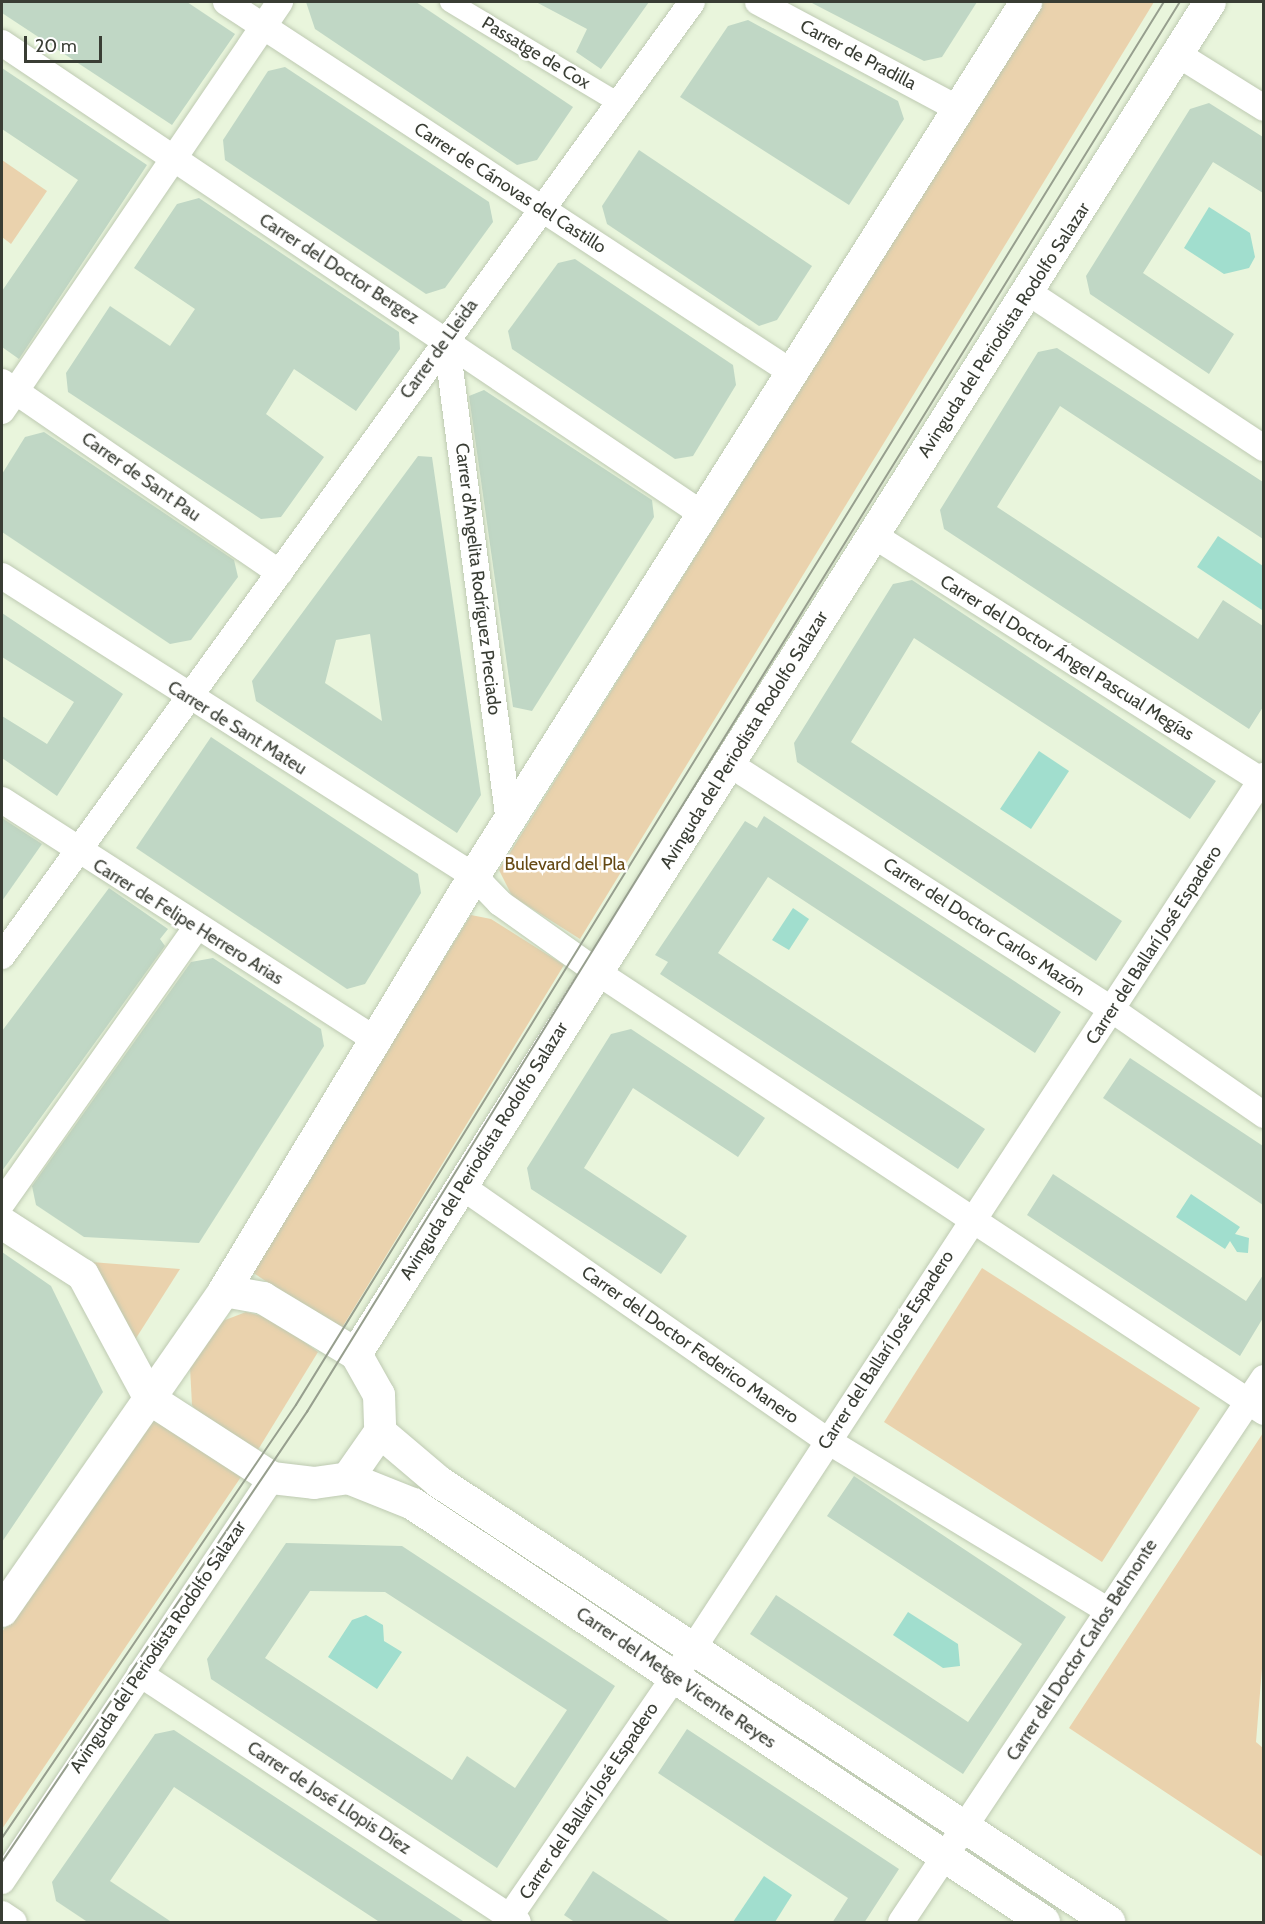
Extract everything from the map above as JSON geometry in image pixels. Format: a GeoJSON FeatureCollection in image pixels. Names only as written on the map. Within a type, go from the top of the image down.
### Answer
{"type":"FeatureCollection","features":[{"type":"Feature","properties":{"kind":"street","name":"Carrer de Cánovas del Castillo"},"geometry":{"type":"LineString","coordinates":[[226,2],[794,374]]}},
{"type":"Feature","properties":{"kind":"street"},"geometry":{"type":"LineString","coordinates":[[6,395],[173,162],[280,2]]}},
{"type":"Feature","properties":{"kind":"street","name":"Passatge de Cox"},"geometry":{"type":"LineString","coordinates":[[450,2],[622,105]]}},
{"type":"Feature","properties":{"kind":"street","name":"Carrer de Lleida"},"geometry":{"type":"LineString","coordinates":[[6,940],[79,854],[191,700],[446,337],[622,105],[692,2]]}},
{"type":"Feature","properties":{"kind":"street","name":"Carrer de Pradilla"},"geometry":{"type":"LineString","coordinates":[[758,2],[958,109]]}},
{"type":"Feature","properties":{"kind":"street"},"geometry":{"type":"LineString","coordinates":[[6,1594],[150,1399],[224,1291],[378,1041],[474,876],[705,516],[1026,2]]}},
{"type":"Feature","properties":{"kind":"street","name":"Avinguda del Periodista Rodolfo Salazar"},"geometry":{"type":"LineString","coordinates":[[356,1354],[597,972],[731,765],[873,535],[1179,55],[1210,2]]}},
{"type":"Feature","properties":{"kind":"street","name":"Carrer del Doctor Bergez"},"geometry":{"type":"LineString","coordinates":[[2,43],[173,162],[446,337],[705,516]]}},
{"type":"Feature","properties":{"kind":"street"},"geometry":{"type":"LineString","coordinates":[[1179,55],[1263,108]]}},
{"type":"Feature","properties":{"kind":"street"},"geometry":{"type":"LineString","coordinates":[[1028,292],[1263,448]]}},
{"type":"Feature","properties":{"kind":"street","name":"Carrer d'Angelita Rodríguez Preciado"},"geometry":{"type":"LineString","coordinates":[[446,337],[509,820]]}},
{"type":"Feature","properties":{"kind":"street","name":"Carrer de Sant Pau"},"geometry":{"type":"LineString","coordinates":[[6,395],[280,573]]}},
{"type":"Feature","properties":{"kind":"street","name":"Carrer del Doctor Ángel Pascual Megías"},"geometry":{"type":"LineString","coordinates":[[873,535],[1262,778]]}},
{"type":"Feature","properties":{"kind":"street","name":"Carrer de Sant Mateu"},"geometry":{"type":"LineString","coordinates":[[2,576],[191,700],[474,876],[500,903],[597,972],[1255,1408]]}},
{"type":"Feature","properties":{"kind":"street","name":"Carrer del Doctor Carlos Mazón"},"geometry":{"type":"LineString","coordinates":[[731,765],[1114,1011],[1263,1115]]}},
{"type":"Feature","properties":{"kind":"street","name":"Carrer del Ballarí José Espadero"},"geometry":{"type":"LineString","coordinates":[[511,1921],[675,1676],[970,1218],[1114,1011],[1262,778]]}},
{"type":"Feature","properties":{"kind":"street","name":"Carrer de Felipe Herrero Arias"},"geometry":{"type":"LineString","coordinates":[[2,800],[79,854],[378,1041]]}},
{"type":"Feature","properties":{"kind":"street"},"geometry":{"type":"LineString","coordinates":[[2,1203],[196,927]]}},
{"type":"Feature","properties":{"kind":"street","name":"Carrer del Doctor Federico Manero"},"geometry":{"type":"LineString","coordinates":[[461,1186],[828,1441],[1107,1610]]}},
{"type":"Feature","properties":{"kind":"street"},"geometry":{"type":"LineString","coordinates":[[2,1223],[83,1275],[150,1399],[272,1478],[314,1483],[348,1478],[380,1432],[379,1395],[356,1354],[264,1298],[224,1291]]}},
{"type":"Feature","properties":{"kind":"street","name":"Carrer del Doctor Carlos Belmonte"},"geometry":{"type":"LineString","coordinates":[[901,1923],[967,1826],[1107,1610],[1255,1408],[1263,1378]]}},
{"type":"Feature","properties":{"kind":"street","name":"Carrer del Metge Vicente Reyes"},"geometry":{"type":"LineString","coordinates":[[380,1432],[439,1482],[967,1826],[1109,1923]]}},
{"type":"Feature","properties":{"kind":"street","name":"Avinguda del Periodista Rodolfo Salazar"},"geometry":{"type":"LineString","coordinates":[[2,1881],[272,1478]]}},
{"type":"Feature","properties":{"kind":"street","name":"Carrer del Metge Vicente Reyes"},"geometry":{"type":"LineString","coordinates":[[348,1478],[413,1504],[1044,1923]]}},
{"type":"Feature","properties":{"kind":"street","name":"Carrer de José Llopis Díez"},"geometry":{"type":"LineString","coordinates":[[140,1674],[511,1921]]}},
{"type":"Feature","properties":{"kind":"street"},"geometry":{"type":"LineString","coordinates":[[2,1914],[14,1923]]}},
{"type":"Feature","properties":{"kind":"green space","name":"Bulevard del Pla"},"geometry":{"type":"Polygon","coordinates":[[[1043,2],[1154,2],[580,939],[512,896],[499,870],[1043,2]]]}},
{"type":"Feature","properties":{"kind":"green space"},"geometry":{"type":"Polygon","coordinates":[[[2,160],[47,191],[11,244],[2,237],[2,160]]]}},
{"type":"Feature","properties":{"kind":"green space","name":"Bulevard del Pla"},"geometry":{"type":"Polygon","coordinates":[[[471,915],[491,919],[564,965],[340,1331],[249,1270],[471,915]]]}},
{"type":"Feature","properties":{"kind":"green space"},"geometry":{"type":"Polygon","coordinates":[[[91,1262],[180,1269],[133,1343],[91,1262]]]}},
{"type":"Feature","properties":{"kind":"green space"},"geometry":{"type":"Polygon","coordinates":[[[982,1268],[1200,1408],[1102,1562],[884,1422],[982,1268]]]}},
{"type":"Feature","properties":{"kind":"green space"},"geometry":{"type":"Polygon","coordinates":[[[246,1312],[274,1319],[318,1352],[256,1453],[201,1418],[192,1405],[190,1367],[220,1322],[246,1312]]]}},
{"type":"Feature","properties":{"kind":"green space"},"geometry":{"type":"Polygon","coordinates":[[[149,1415],[245,1471],[2,1829],[2,1632],[149,1415]]]}},
{"type":"Feature","properties":{"kind":"green space"},"geometry":{"type":"Polygon","coordinates":[[[1263,1433],[1264,1644],[1256,1742],[1263,1748],[1263,1857],[1069,1728],[1263,1433]]]}},
{"type":"Feature","properties":{"kind":"water"},"geometry":{"type":"Polygon","coordinates":[[[1209,207],[1250,233],[1255,257],[1249,268],[1224,274],[1184,248],[1209,207]]]}},
{"type":"Feature","properties":{"kind":"water"},"geometry":{"type":"Polygon","coordinates":[[[1218,536],[1263,566],[1262,610],[1197,567],[1218,536]]]}},
{"type":"Feature","properties":{"kind":"water"},"geometry":{"type":"Polygon","coordinates":[[[1039,751],[1069,771],[1031,829],[1000,809],[1039,751]]]}},
{"type":"Feature","properties":{"kind":"water"},"geometry":{"type":"Polygon","coordinates":[[[793,908],[809,919],[789,950],[772,940],[793,908]]]}},
{"type":"Feature","properties":{"kind":"water"},"geometry":{"type":"Polygon","coordinates":[[[1191,1194],[1240,1227],[1235,1234],[1249,1238],[1248,1253],[1237,1252],[1230,1241],[1225,1249],[1176,1217],[1191,1194]]]}},
{"type":"Feature","properties":{"kind":"water"},"geometry":{"type":"Polygon","coordinates":[[[908,1612],[958,1644],[960,1666],[943,1668],[893,1635],[908,1612]]]}},
{"type":"Feature","properties":{"kind":"water"},"geometry":{"type":"Polygon","coordinates":[[[366,1615],[383,1625],[384,1641],[402,1652],[377,1689],[328,1657],[352,1620],[366,1615]]]}},
{"type":"Feature","properties":{"kind":"water"},"geometry":{"type":"Polygon","coordinates":[[[764,1876],[792,1895],[775,1922],[733,1922],[764,1876]]]}},
{"type":"Feature","properties":{"kind":"building"},"geometry":{"type":"Polygon","coordinates":[[[2,2],[187,2],[235,34],[172,125],[2,13],[2,2]]]}},
{"type":"Feature","properties":{"kind":"building"},"geometry":{"type":"Polygon","coordinates":[[[306,2],[416,2],[573,107],[537,160],[517,165],[315,29],[306,2]]]}},
{"type":"Feature","properties":{"kind":"building"},"geometry":{"type":"Polygon","coordinates":[[[536,2],[649,2],[601,69],[576,52],[587,29],[536,2]]]}},
{"type":"Feature","properties":{"kind":"building"},"geometry":{"type":"Polygon","coordinates":[[[810,2],[977,2],[942,57],[924,61],[810,2]]]}},
{"type":"Feature","properties":{"kind":"building"},"geometry":{"type":"Polygon","coordinates":[[[748,20],[898,101],[904,119],[849,205],[680,97],[728,26],[748,20]]]}},
{"type":"Feature","properties":{"kind":"building"},"geometry":{"type":"Polygon","coordinates":[[[285,67],[489,202],[493,222],[445,288],[426,294],[225,160],[223,140],[268,71],[285,67]]]}},
{"type":"Feature","properties":{"kind":"building"},"geometry":{"type":"Polygon","coordinates":[[[2,68],[147,165],[19,359],[2,347],[2,291],[78,180],[2,129],[2,68]]]}},
{"type":"Feature","properties":{"kind":"building"},"geometry":{"type":"Polygon","coordinates":[[[1209,103],[1263,137],[1263,193],[1213,162],[1143,273],[1234,334],[1209,374],[1090,294],[1086,276],[1190,109],[1209,103]]]}},
{"type":"Feature","properties":{"kind":"building"},"geometry":{"type":"Polygon","coordinates":[[[639,150],[812,266],[777,320],[759,326],[607,224],[602,206],[639,150]]]}},
{"type":"Feature","properties":{"kind":"building"},"geometry":{"type":"Polygon","coordinates":[[[199,198],[399,332],[400,349],[356,411],[294,369],[266,414],[324,457],[281,517],[261,519],[68,392],[66,373],[110,306],[170,346],[195,309],[134,268],[177,204],[199,198]]]}},
{"type":"Feature","properties":{"kind":"building"},"geometry":{"type":"Polygon","coordinates":[[[575,259],[733,365],[736,385],[693,456],[675,459],[512,349],[508,331],[558,263],[575,259]]]}},
{"type":"Feature","properties":{"kind":"building"},"geometry":{"type":"Polygon","coordinates":[[[1057,348],[1263,482],[1263,539],[1060,406],[997,507],[1198,639],[1223,600],[1263,626],[1263,707],[1249,729],[944,529],[940,510],[1038,352],[1057,348]]]}},
{"type":"Feature","properties":{"kind":"building"},"geometry":{"type":"Polygon","coordinates":[[[484,390],[652,500],[654,517],[532,711],[513,707],[469,396],[484,390]]]}},
{"type":"Feature","properties":{"kind":"building"},"geometry":{"type":"Polygon","coordinates":[[[44,432],[234,560],[238,577],[191,640],[170,644],[2,532],[2,474],[25,437],[44,432]]]}},
{"type":"Feature","properties":{"kind":"building"},"geometry":{"type":"Polygon","coordinates":[[[418,456],[432,457],[481,795],[457,833],[256,701],[252,681],[418,456]],[[370,634],[336,640],[325,683],[382,721],[370,634]]]}},
{"type":"Feature","properties":{"kind":"building"},"geometry":{"type":"Polygon","coordinates":[[[912,580],[1216,781],[1190,819],[914,638],[851,742],[1122,921],[1096,961],[797,762],[794,743],[893,584],[912,580]]]}},
{"type":"Feature","properties":{"kind":"building"},"geometry":{"type":"Polygon","coordinates":[[[2,613],[123,694],[57,796],[2,758],[2,716],[47,744],[74,702],[2,657],[2,613]]]}},
{"type":"Feature","properties":{"kind":"building"},"geometry":{"type":"Polygon","coordinates":[[[211,737],[418,874],[421,893],[365,984],[347,989],[136,848],[211,737]]]}},
{"type":"Feature","properties":{"kind":"building"},"geometry":{"type":"Polygon","coordinates":[[[764,816],[1061,1012],[1035,1053],[768,877],[718,953],[985,1129],[958,1169],[660,974],[668,962],[655,955],[745,821],[757,828],[764,816]]]}},
{"type":"Feature","properties":{"kind":"building"},"geometry":{"type":"Polygon","coordinates":[[[2,818],[42,844],[2,901],[2,818]]]}},
{"type":"Feature","properties":{"kind":"building"},"geometry":{"type":"Polygon","coordinates":[[[109,888],[168,929],[160,939],[165,946],[2,1171],[2,1031],[109,888]]]}},
{"type":"Feature","properties":{"kind":"building"},"geometry":{"type":"Polygon","coordinates":[[[213,958],[321,1029],[324,1046],[199,1243],[84,1237],[36,1205],[32,1186],[191,962],[213,958]]]}},
{"type":"Feature","properties":{"kind":"building"},"geometry":{"type":"Polygon","coordinates":[[[631,1029],[765,1118],[738,1157],[633,1088],[584,1168],[687,1236],[661,1274],[531,1189],[527,1168],[611,1034],[631,1029]]]}},
{"type":"Feature","properties":{"kind":"building"},"geometry":{"type":"Polygon","coordinates":[[[1130,1058],[1263,1146],[1263,1205],[1103,1098],[1130,1058]]]}},
{"type":"Feature","properties":{"kind":"building"},"geometry":{"type":"Polygon","coordinates":[[[1053,1174],[1246,1301],[1263,1275],[1263,1318],[1240,1356],[1027,1215],[1053,1174]]]}},
{"type":"Feature","properties":{"kind":"building"},"geometry":{"type":"Polygon","coordinates":[[[2,1252],[51,1286],[103,1392],[2,1542],[2,1252]]]}},
{"type":"Feature","properties":{"kind":"building"},"geometry":{"type":"Polygon","coordinates":[[[854,1476],[1066,1617],[963,1774],[750,1634],[776,1595],[968,1722],[1022,1644],[827,1516],[854,1476]]]}},
{"type":"Feature","properties":{"kind":"building"},"geometry":{"type":"Polygon","coordinates":[[[286,1543],[402,1546],[615,1686],[497,1868],[211,1679],[207,1659],[286,1543]],[[310,1591],[265,1658],[452,1780],[467,1756],[515,1788],[567,1710],[385,1592],[310,1591]]]}},
{"type":"Feature","properties":{"kind":"building"},"geometry":{"type":"Polygon","coordinates":[[[687,1729],[899,1869],[864,1923],[832,1923],[848,1898],[658,1773],[687,1729]]]}},
{"type":"Feature","properties":{"kind":"building"},"geometry":{"type":"Polygon","coordinates":[[[174,1730],[466,1923],[381,1923],[174,1787],[110,1881],[173,1923],[89,1923],[56,1901],[52,1882],[155,1734],[174,1730]]]}},
{"type":"Feature","properties":{"kind":"building"},"geometry":{"type":"Polygon","coordinates":[[[593,1871],[672,1923],[576,1923],[564,1915],[593,1871]]]}},
{"type":"Feature","properties":{"kind":"tram line"},"geometry":{"type":"LineString","coordinates":[[2,1838],[296,1405],[1164,2]]}},
{"type":"Feature","properties":{"kind":"tram line"},"geometry":{"type":"LineString","coordinates":[[2,1862],[307,1412],[1180,2]]}}]}
